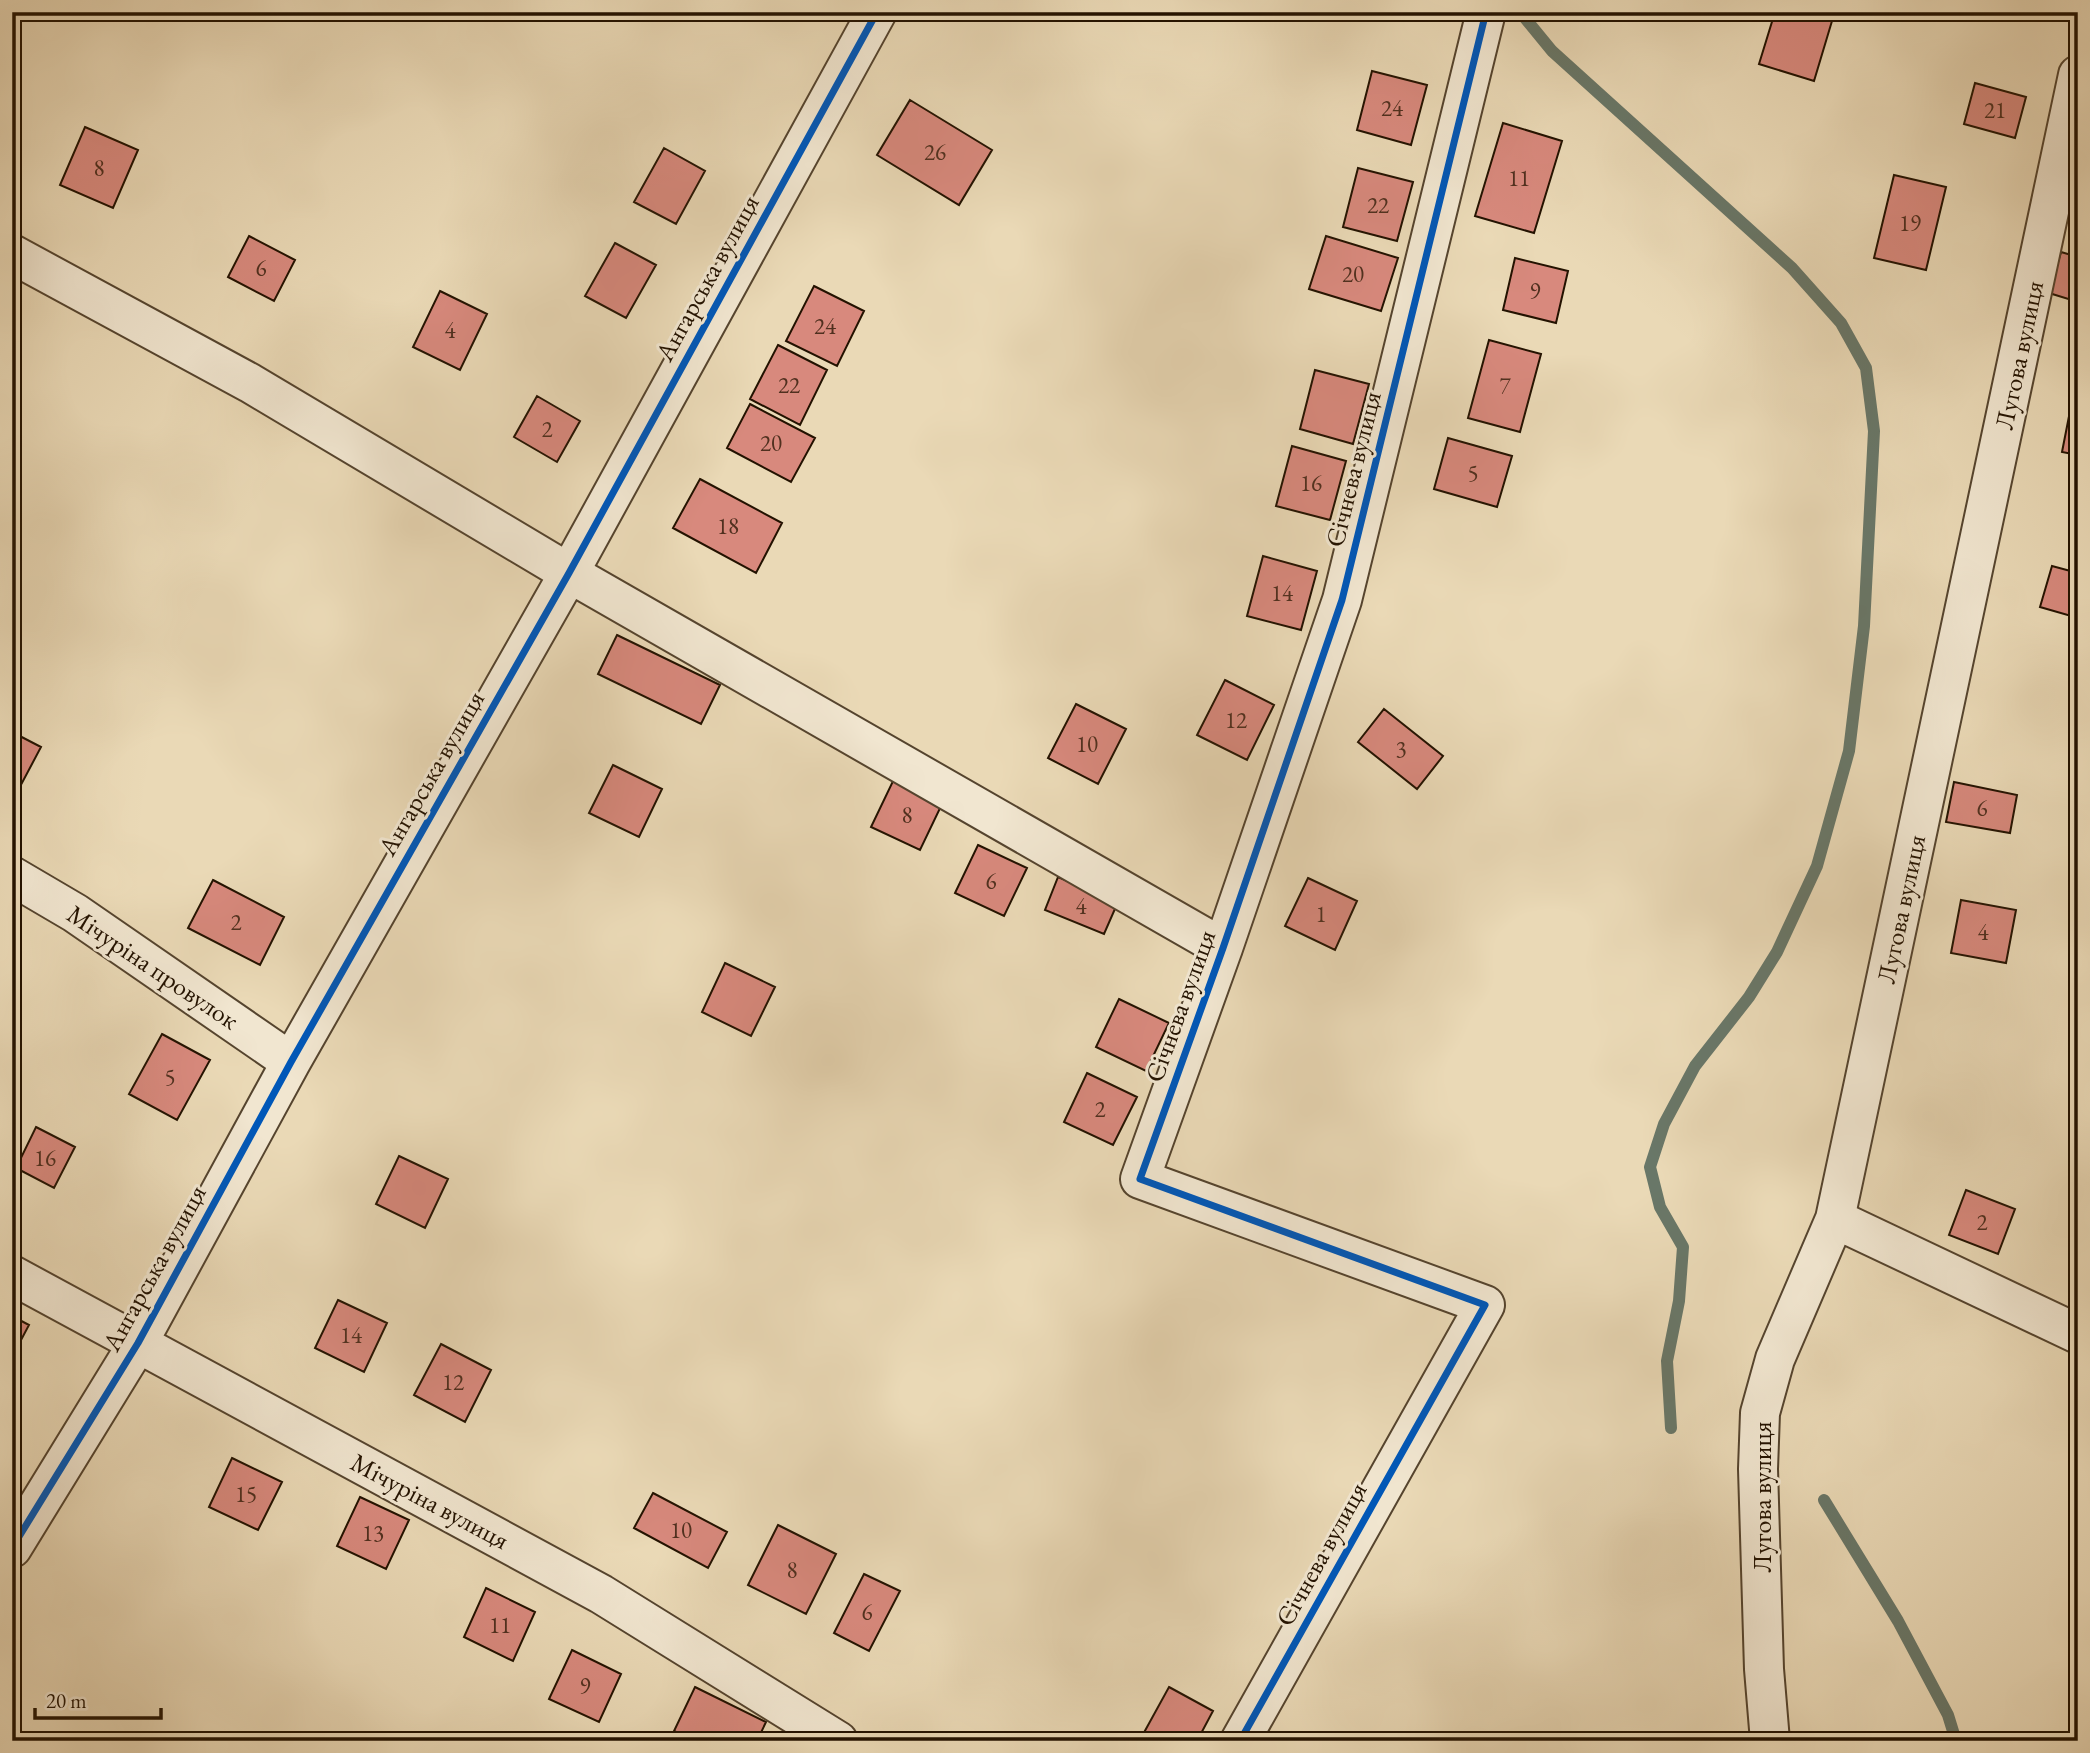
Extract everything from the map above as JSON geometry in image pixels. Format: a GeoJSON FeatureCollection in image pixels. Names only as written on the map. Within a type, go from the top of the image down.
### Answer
{"type":"FeatureCollection","features":[{"type":"Feature","properties":{"kind":"street","name":"Ангарська вулиця"},"geometry":{"type":"LineString","coordinates":[[12,1548],[138,1343],[291,1062],[569,573],[877,12]]}},
{"type":"Feature","properties":{"kind":"street","name":"Січнева вулиця"},"geometry":{"type":"LineString","coordinates":[[1240,1741],[1485,1305],[1140,1179],[1223,948],[1342,600],[1485,16]]}},
{"type":"Feature","properties":{"kind":"street","name":"Лугова вулиця"},"geometry":{"type":"LineString","coordinates":[[1770,1741],[1764,1669],[1759,1496],[1760,1413],[1775,1359],[1835,1219],[2078,75]]}},
{"type":"Feature","properties":{"kind":"street"},"geometry":{"type":"LineString","coordinates":[[12,254],[250,383],[569,573],[1223,948]]}},
{"type":"Feature","properties":{"kind":"street","name":"Мічуріна провулок"},"geometry":{"type":"LineString","coordinates":[[12,876],[75,913],[291,1062]]}},
{"type":"Feature","properties":{"kind":"street"},"geometry":{"type":"LineString","coordinates":[[1835,1219],[2078,1334]]}},
{"type":"Feature","properties":{"kind":"street","name":"Мічуріна вулиця"},"geometry":{"type":"LineString","coordinates":[[12,1275],[601,1594],[838,1741]]}},
{"type":"Feature","properties":{"kind":"building"},"geometry":{"type":"Polygon","coordinates":[[[1775,12],[1802,12],[1832,21],[1814,81],[1759,64],[1775,12]]]}},
{"type":"Feature","properties":{"kind":"building"},"geometry":{"type":"Polygon","coordinates":[[[1372,71],[1427,85],[1411,145],[1357,130],[1372,71]]]}},
{"type":"Feature","properties":{"kind":"building"},"geometry":{"type":"Polygon","coordinates":[[[1975,83],[2026,97],[2015,138],[1964,124],[1975,83]]]}},
{"type":"Feature","properties":{"kind":"building"},"geometry":{"type":"Polygon","coordinates":[[[910,100],[992,150],[959,205],[877,155],[910,100]]]}},
{"type":"Feature","properties":{"kind":"building"},"geometry":{"type":"Polygon","coordinates":[[[1503,123],[1562,141],[1534,233],[1475,216],[1503,123]]]}},
{"type":"Feature","properties":{"kind":"building"},"geometry":{"type":"Polygon","coordinates":[[[85,127],[138,150],[113,208],[60,185],[85,127]]]}},
{"type":"Feature","properties":{"kind":"building"},"geometry":{"type":"Polygon","coordinates":[[[664,148],[705,171],[676,224],[634,202],[664,148]]]}},
{"type":"Feature","properties":{"kind":"building"},"geometry":{"type":"Polygon","coordinates":[[[1358,168],[1413,182],[1397,241],[1343,227],[1358,168]]]}},
{"type":"Feature","properties":{"kind":"building"},"geometry":{"type":"Polygon","coordinates":[[[1894,175],[1946,187],[1926,270],[1874,258],[1894,175]]]}},
{"type":"Feature","properties":{"kind":"building"},"geometry":{"type":"Polygon","coordinates":[[[249,236],[295,260],[274,301],[228,277],[249,236]]]}},
{"type":"Feature","properties":{"kind":"building"},"geometry":{"type":"Polygon","coordinates":[[[1326,236],[1398,258],[1381,311],[1309,289],[1326,236]]]}},
{"type":"Feature","properties":{"kind":"building"},"geometry":{"type":"Polygon","coordinates":[[[615,243],[656,265],[626,318],[585,296],[615,243]]]}},
{"type":"Feature","properties":{"kind":"building"},"geometry":{"type":"Polygon","coordinates":[[[2061,252],[2078,257],[2078,302],[2049,293],[2061,252]]]}},
{"type":"Feature","properties":{"kind":"building"},"geometry":{"type":"Polygon","coordinates":[[[1515,258],[1568,271],[1556,323],[1503,310],[1515,258]]]}},
{"type":"Feature","properties":{"kind":"building"},"geometry":{"type":"Polygon","coordinates":[[[814,286],[864,311],[837,366],[786,341],[814,286]]]}},
{"type":"Feature","properties":{"kind":"building"},"geometry":{"type":"Polygon","coordinates":[[[440,291],[487,314],[460,370],[413,347],[440,291]]]}},
{"type":"Feature","properties":{"kind":"building"},"geometry":{"type":"Polygon","coordinates":[[[1489,340],[1541,354],[1520,432],[1468,418],[1489,340]]]}},
{"type":"Feature","properties":{"kind":"building"},"geometry":{"type":"Polygon","coordinates":[[[778,345],[827,370],[800,425],[750,399],[778,345]]]}},
{"type":"Feature","properties":{"kind":"building"},"geometry":{"type":"Polygon","coordinates":[[[1315,370],[1369,384],[1353,444],[1300,429],[1315,370]]]}},
{"type":"Feature","properties":{"kind":"building"},"geometry":{"type":"Polygon","coordinates":[[[537,396],[580,421],[557,462],[514,437],[537,396]]]}},
{"type":"Feature","properties":{"kind":"building"},"geometry":{"type":"Polygon","coordinates":[[[2072,401],[2078,402],[2078,455],[2062,452],[2072,401]]]}},
{"type":"Feature","properties":{"kind":"building"},"geometry":{"type":"Polygon","coordinates":[[[750,404],[815,438],[791,482],[727,448],[750,404]]]}},
{"type":"Feature","properties":{"kind":"building"},"geometry":{"type":"Polygon","coordinates":[[[1448,438],[1512,456],[1497,507],[1434,489],[1448,438]]]}},
{"type":"Feature","properties":{"kind":"building"},"geometry":{"type":"Polygon","coordinates":[[[1292,446],[1346,461],[1330,520],[1276,506],[1292,446]]]}},
{"type":"Feature","properties":{"kind":"building"},"geometry":{"type":"Polygon","coordinates":[[[700,479],[782,523],[756,573],[673,528],[700,479]]]}},
{"type":"Feature","properties":{"kind":"building"},"geometry":{"type":"Polygon","coordinates":[[[1263,556],[1317,571],[1301,630],[1247,616],[1263,556]]]}},
{"type":"Feature","properties":{"kind":"building"},"geometry":{"type":"Polygon","coordinates":[[[2052,566],[2078,573],[2078,618],[2040,607],[2052,566]]]}},
{"type":"Feature","properties":{"kind":"building"},"geometry":{"type":"Polygon","coordinates":[[[617,635],[720,685],[701,724],[598,674],[617,635]]]}},
{"type":"Feature","properties":{"kind":"building"},"geometry":{"type":"Polygon","coordinates":[[[1225,680],[1274,705],[1247,760],[1197,735],[1225,680]]]}},
{"type":"Feature","properties":{"kind":"building"},"geometry":{"type":"Polygon","coordinates":[[[1076,704],[1126,729],[1098,784],[1048,758],[1076,704]]]}},
{"type":"Feature","properties":{"kind":"building"},"geometry":{"type":"Polygon","coordinates":[[[1384,709],[1443,756],[1417,789],[1358,742],[1384,709]]]}},
{"type":"Feature","properties":{"kind":"building"},"geometry":{"type":"Polygon","coordinates":[[[12,732],[41,747],[14,798],[12,797],[12,732]]]}},
{"type":"Feature","properties":{"kind":"building"},"geometry":{"type":"Polygon","coordinates":[[[613,765],[662,789],[639,837],[589,813],[613,765]]]}},
{"type":"Feature","properties":{"kind":"building"},"geometry":{"type":"Polygon","coordinates":[[[894,779],[943,802],[920,850],[871,827],[894,779]]]}},
{"type":"Feature","properties":{"kind":"building"},"geometry":{"type":"Polygon","coordinates":[[[1954,782],[2017,795],[2010,833],[1946,822],[1954,782]]]}},
{"type":"Feature","properties":{"kind":"building"},"geometry":{"type":"Polygon","coordinates":[[[978,845],[1027,868],[1004,916],[955,893],[978,845]]]}},
{"type":"Feature","properties":{"kind":"building"},"geometry":{"type":"Polygon","coordinates":[[[1058,877],[1118,902],[1104,934],[1045,910],[1058,877]]]}},
{"type":"Feature","properties":{"kind":"building"},"geometry":{"type":"Polygon","coordinates":[[[1308,878],[1357,901],[1335,950],[1285,926],[1308,878]]]}},
{"type":"Feature","properties":{"kind":"building"},"geometry":{"type":"Polygon","coordinates":[[[213,880],[284,917],[260,965],[188,928],[213,880]]]}},
{"type":"Feature","properties":{"kind":"building"},"geometry":{"type":"Polygon","coordinates":[[[1961,900],[2016,910],[2006,963],[1951,953],[1961,900]]]}},
{"type":"Feature","properties":{"kind":"building"},"geometry":{"type":"Polygon","coordinates":[[[725,963],[775,987],[751,1036],[702,1012],[725,963]]]}},
{"type":"Feature","properties":{"kind":"building"},"geometry":{"type":"Polygon","coordinates":[[[1119,999],[1169,1023],[1146,1071],[1096,1047],[1119,999]]]}},
{"type":"Feature","properties":{"kind":"building"},"geometry":{"type":"Polygon","coordinates":[[[162,1034],[210,1060],[177,1120],[129,1094],[162,1034]]]}},
{"type":"Feature","properties":{"kind":"building"},"geometry":{"type":"Polygon","coordinates":[[[1087,1073],[1137,1097],[1113,1145],[1064,1122],[1087,1073]]]}},
{"type":"Feature","properties":{"kind":"building"},"geometry":{"type":"Polygon","coordinates":[[[36,1127],[75,1147],[54,1188],[16,1168],[36,1127]]]}},
{"type":"Feature","properties":{"kind":"building"},"geometry":{"type":"Polygon","coordinates":[[[399,1156],[448,1179],[425,1228],[376,1204],[399,1156]]]}},
{"type":"Feature","properties":{"kind":"building"},"geometry":{"type":"Polygon","coordinates":[[[1966,1190],[2015,1209],[1998,1254],[1949,1235],[1966,1190]]]}},
{"type":"Feature","properties":{"kind":"building"},"geometry":{"type":"Polygon","coordinates":[[[2078,1250],[2078,1275],[2070,1272],[2078,1250]]]}},
{"type":"Feature","properties":{"kind":"building"},"geometry":{"type":"Polygon","coordinates":[[[338,1300],[387,1323],[364,1372],[315,1348],[338,1300]]]}},
{"type":"Feature","properties":{"kind":"building"},"geometry":{"type":"Polygon","coordinates":[[[12,1316],[29,1325],[12,1357],[12,1316]]]}},
{"type":"Feature","properties":{"kind":"building"},"geometry":{"type":"Polygon","coordinates":[[[441,1344],[491,1370],[465,1422],[414,1395],[441,1344]]]}},
{"type":"Feature","properties":{"kind":"building"},"geometry":{"type":"Polygon","coordinates":[[[232,1458],[282,1482],[258,1530],[209,1507],[232,1458]]]}},
{"type":"Feature","properties":{"kind":"building"},"geometry":{"type":"Polygon","coordinates":[[[653,1493],[727,1532],[708,1568],[634,1528],[653,1493]]]}},
{"type":"Feature","properties":{"kind":"building"},"geometry":{"type":"Polygon","coordinates":[[[360,1497],[409,1520],[386,1569],[337,1546],[360,1497]]]}},
{"type":"Feature","properties":{"kind":"building"},"geometry":{"type":"Polygon","coordinates":[[[778,1525],[836,1554],[806,1614],[748,1585],[778,1525]]]}},
{"type":"Feature","properties":{"kind":"building"},"geometry":{"type":"Polygon","coordinates":[[[864,1574],[900,1591],[869,1651],[834,1633],[864,1574]]]}},
{"type":"Feature","properties":{"kind":"building"},"geometry":{"type":"Polygon","coordinates":[[[486,1588],[535,1612],[513,1661],[464,1637],[486,1588]]]}},
{"type":"Feature","properties":{"kind":"building"},"geometry":{"type":"Polygon","coordinates":[[[572,1650],[621,1674],[599,1722],[549,1699],[572,1650]]]}},
{"type":"Feature","properties":{"kind":"building"},"geometry":{"type":"Polygon","coordinates":[[[695,1687],[766,1722],[757,1741],[694,1741],[674,1731],[695,1687]]]}},
{"type":"Feature","properties":{"kind":"building"},"geometry":{"type":"Polygon","coordinates":[[[1169,1687],[1213,1711],[1197,1741],[1145,1741],[1141,1738],[1169,1687]]]}},
{"type":"Feature","properties":{"kind":"waterway"},"geometry":{"type":"LineString","coordinates":[[1520,12],[1552,51],[1792,268],[1841,323],[1866,368],[1874,431],[1864,626],[1849,751],[1817,866],[1777,952],[1749,997],[1695,1066],[1664,1124],[1650,1167],[1660,1207],[1683,1247],[1679,1301],[1667,1361],[1671,1428]]}},
{"type":"Feature","properties":{"kind":"waterway"},"geometry":{"type":"LineString","coordinates":[[1824,1500],[1898,1621],[1948,1715],[1956,1741]]}},
{"type":"Feature","properties":{"kind":"cycle path"},"geometry":{"type":"LineString","coordinates":[[12,1548],[138,1343],[291,1062],[569,573],[877,12]]}},
{"type":"Feature","properties":{"kind":"cycle path"},"geometry":{"type":"LineString","coordinates":[[1240,1741],[1485,1305],[1140,1179],[1223,948],[1342,600],[1486,12]]}}]}
